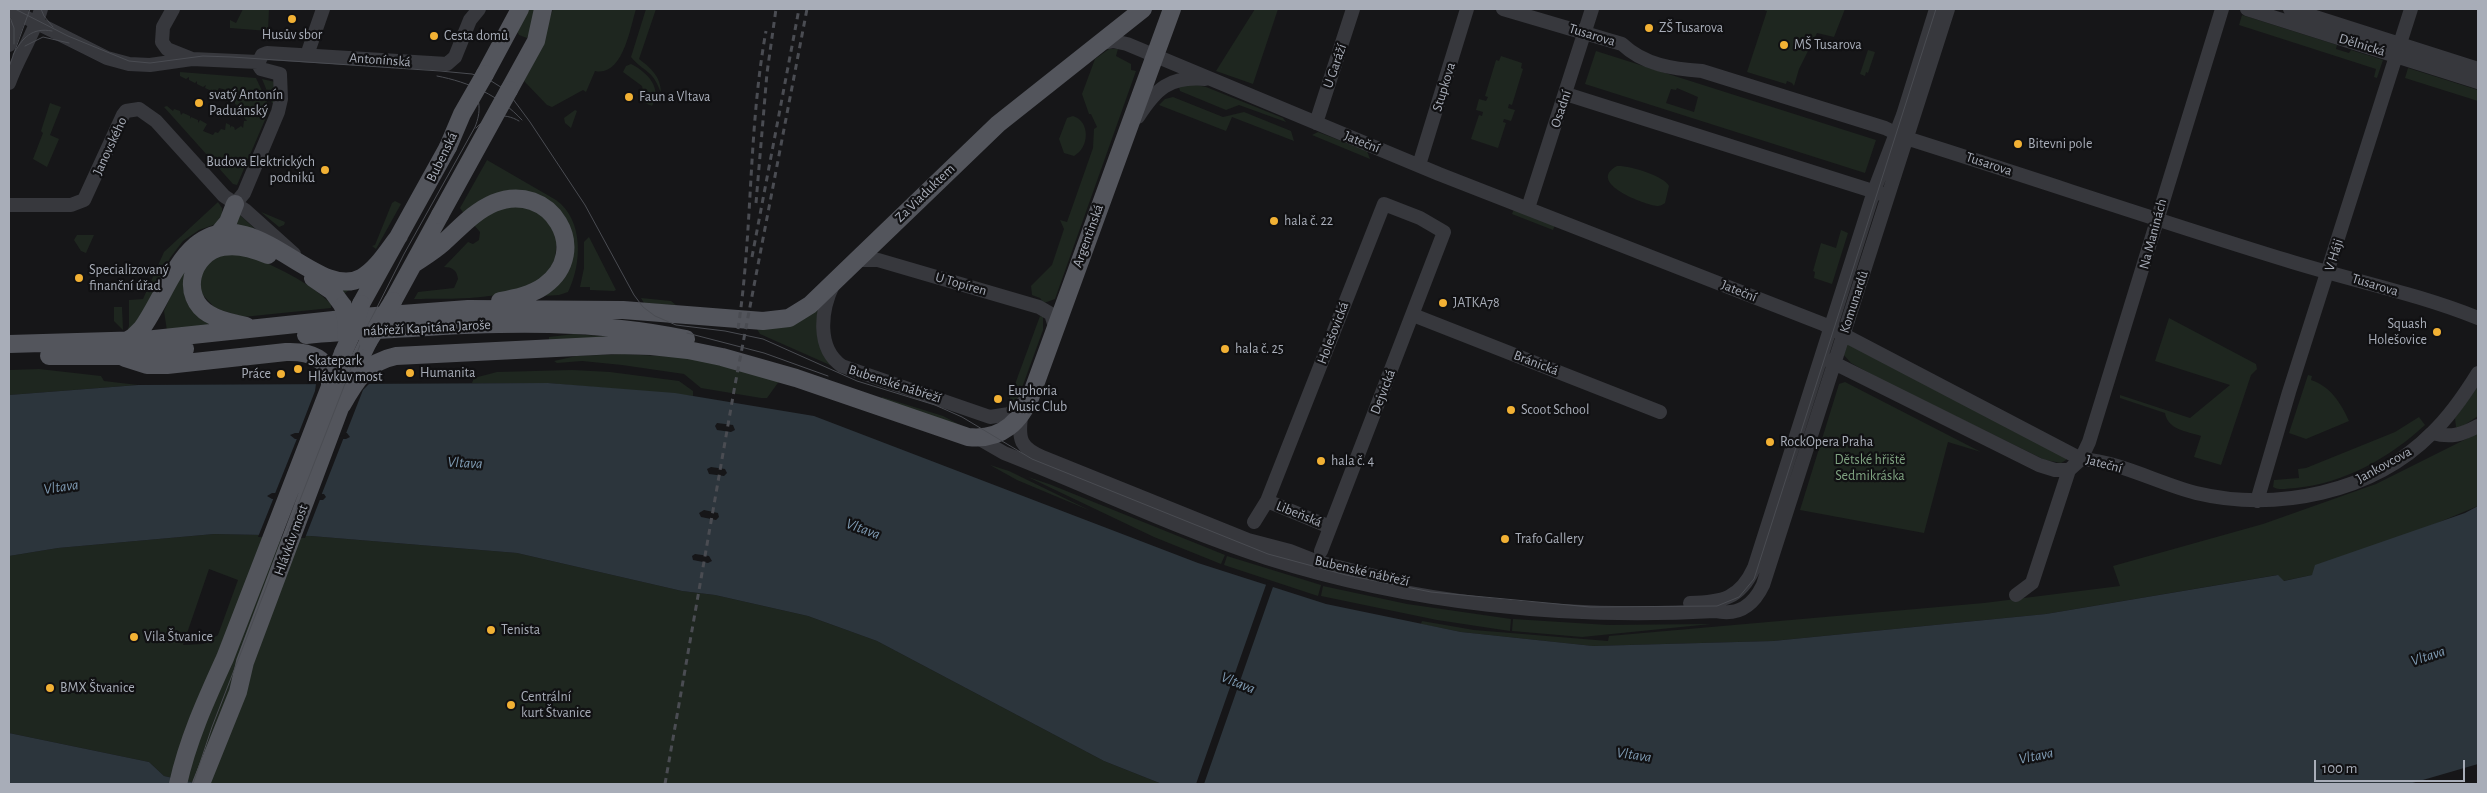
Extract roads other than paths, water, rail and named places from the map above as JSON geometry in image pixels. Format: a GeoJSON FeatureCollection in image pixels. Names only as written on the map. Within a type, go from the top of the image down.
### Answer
{"type":"FeatureCollection","features":[{"type":"Feature","properties":{"kind":"main road"},"geometry":{"type":"LineString","coordinates":[[1101,43],[1143,9]]}},
{"type":"Feature","properties":{"kind":"main road","name":"Argentinská"},"geometry":{"type":"LineString","coordinates":[[1021,417],[1032,393],[1172,9]]}},
{"type":"Feature","properties":{"kind":"main road"},"geometry":{"type":"LineString","coordinates":[[520,10],[514,34],[516,38],[525,42],[532,38],[543,11]]}},
{"type":"Feature","properties":{"kind":"main road","name":"Bubenská"},"geometry":{"type":"LineString","coordinates":[[361,304],[412,214],[485,74],[499,53],[520,10]]}},
{"type":"Feature","properties":{"kind":"main road","name":"Bubenská"},"geometry":{"type":"LineString","coordinates":[[392,300],[522,68],[538,35],[543,11]]}},
{"type":"Feature","properties":{"kind":"main road","name":"Za Viaduktem"},"geometry":{"type":"LineString","coordinates":[[742,320],[773,321],[789,318],[810,305],[992,129],[1101,43]]}},
{"type":"Feature","properties":{"kind":"main road"},"geometry":{"type":"LineString","coordinates":[[499,53],[509,49],[517,52],[522,56],[522,68]]}},
{"type":"Feature","properties":{"kind":"main road"},"geometry":{"type":"LineString","coordinates":[[414,263],[442,244],[486,207],[500,201],[516,198],[530,200],[543,206],[554,215],[563,232],[565,246],[563,259],[558,270],[544,286],[522,296],[468,309]]}},
{"type":"Feature","properties":{"kind":"main road"},"geometry":{"type":"LineString","coordinates":[[218,234],[228,222],[235,204]]}},
{"type":"Feature","properties":{"kind":"main road"},"geometry":{"type":"LineString","coordinates":[[330,385],[329,370],[326,364],[315,357],[299,352],[156,366],[140,364],[121,349],[142,328],[186,255],[200,242],[218,234],[231,232],[245,234],[335,280],[353,281],[372,269],[399,236]]}},
{"type":"Feature","properties":{"kind":"main road"},"geometry":{"type":"LineString","coordinates":[[255,329],[219,319],[201,307],[195,298],[192,280],[198,263],[207,253],[229,246],[261,252],[324,284],[338,297],[344,306],[348,323],[343,353]]}},
{"type":"Feature","properties":{"kind":"main road"},"geometry":{"type":"LineString","coordinates":[[171,281],[160,313],[161,328],[166,339],[178,346],[188,348]]}},
{"type":"Feature","properties":{"kind":"main road","name":"Hlávkův most"},"geometry":{"type":"LineString","coordinates":[[201,784],[207,765],[238,692],[242,671],[360,357],[392,300]]}},
{"type":"Feature","properties":{"kind":"main road","name":"Hlávkův most"},"geometry":{"type":"LineString","coordinates":[[178,784],[184,758],[204,702],[220,669],[330,385],[354,330],[361,304]]}},
{"type":"Feature","properties":{"kind":"main road","name":"nábřeží Kapitána Jaroše"},"geometry":{"type":"LineString","coordinates":[[9,344],[121,349],[166,339],[370,316],[468,309],[563,308],[642,310],[742,320]]}},
{"type":"Feature","properties":{"kind":"main road","name":"nábřeží Kapitána Jaroše"},"geometry":{"type":"LineString","coordinates":[[9,356],[121,349],[188,348],[324,333],[444,326],[504,324],[596,326],[660,334],[746,353],[837,392]]}},
{"type":"Feature","properties":{"kind":"main road"},"geometry":{"type":"LineString","coordinates":[[342,405],[359,377],[374,363],[396,356],[616,346],[667,347],[722,356],[837,392]]}},
{"type":"Feature","properties":{"kind":"main road","name":"Bubenské nábřeží"},"geometry":{"type":"LineString","coordinates":[[837,392],[936,428],[978,438]]}},
{"type":"Feature","properties":{"kind":"main road"},"geometry":{"type":"LineString","coordinates":[[978,438],[1008,428],[1021,417]]}},
{"type":"Feature","properties":{"kind":"street"},"geometry":{"type":"LineString","coordinates":[[9,83],[36,24],[40,9]]}},
{"type":"Feature","properties":{"kind":"street"},"geometry":{"type":"LineString","coordinates":[[173,9],[162,32],[164,45],[170,50],[180,52],[192,59]]}},
{"type":"Feature","properties":{"kind":"street"},"geometry":{"type":"LineString","coordinates":[[307,55],[323,9]]}},
{"type":"Feature","properties":{"kind":"street","name":"Antonínská"},"geometry":{"type":"LineString","coordinates":[[258,62],[262,55],[267,53],[447,64],[452,61],[468,26],[479,9]]}},
{"type":"Feature","properties":{"kind":"street","name":"U Garáží"},"geometry":{"type":"LineString","coordinates":[[1316,124],[1353,9]]}},
{"type":"Feature","properties":{"kind":"street","name":"Stupkova"},"geometry":{"type":"LineString","coordinates":[[1419,165],[1467,9]]}},
{"type":"Feature","properties":{"kind":"street","name":"Tusarova"},"geometry":{"type":"LineString","coordinates":[[1503,9],[1622,44],[1635,56],[1674,69],[1702,71],[2158,219],[2478,318]]}},
{"type":"Feature","properties":{"kind":"street","name":"Osadní"},"geometry":{"type":"LineString","coordinates":[[1528,208],[1592,9]]}},
{"type":"Feature","properties":{"kind":"street","name":"Komunardů"},"geometry":{"type":"LineString","coordinates":[[1758,595],[1766,576],[1888,196],[1904,115],[1936,9]]}},
{"type":"Feature","properties":{"kind":"street","name":"Komunardů"},"geometry":{"type":"LineString","coordinates":[[1747,584],[1874,191],[1901,136],[1948,9]]}},
{"type":"Feature","properties":{"kind":"street","name":"Na Maninách"},"geometry":{"type":"LineString","coordinates":[[2081,459],[2089,442],[2222,9]]}},
{"type":"Feature","properties":{"kind":"street","name":"Dělnická"},"geometry":{"type":"LineString","coordinates":[[2247,9],[2398,50],[2478,69]]}},
{"type":"Feature","properties":{"kind":"street","name":"Dělnická"},"geometry":{"type":"LineString","coordinates":[[2290,9],[2478,82]]}},
{"type":"Feature","properties":{"kind":"street","name":"V Háji"},"geometry":{"type":"LineString","coordinates":[[2257,501],[2286,400],[2411,9]]}},
{"type":"Feature","properties":{"kind":"street"},"geometry":{"type":"LineString","coordinates":[[9,45],[17,11],[36,24],[107,58],[129,64],[150,65],[192,59],[258,62],[261,69],[265,72],[280,74],[280,105],[244,193],[235,204],[245,210],[307,266]]}},
{"type":"Feature","properties":{"kind":"street","name":"Jateční"},"geometry":{"type":"LineString","coordinates":[[1101,43],[1119,42],[1155,55],[1316,124],[1830,328],[2081,459],[2101,460],[2171,487],[2200,494],[2257,501]]}},
{"type":"Feature","properties":{"kind":"street","name":"Jateční"},"geometry":{"type":"LineString","coordinates":[[1122,143],[1149,99],[1162,86],[1189,78],[1216,80]]}},
{"type":"Feature","properties":{"kind":"street"},"geometry":{"type":"LineString","coordinates":[[1566,94],[1888,196]]}},
{"type":"Feature","properties":{"kind":"street","name":"Janovského"},"geometry":{"type":"LineString","coordinates":[[9,205],[71,205],[84,200],[120,120],[126,111],[133,109],[147,113],[221,193],[235,204]]}},
{"type":"Feature","properties":{"kind":"street","name":"Holešovická"},"geometry":{"type":"LineString","coordinates":[[1254,522],[1267,501],[1384,204],[1420,218],[1444,232]]}},
{"type":"Feature","properties":{"kind":"street","name":"Dejvická"},"geometry":{"type":"LineString","coordinates":[[1321,551],[1444,232]]}},
{"type":"Feature","properties":{"kind":"street","name":"U Topíren"},"geometry":{"type":"LineString","coordinates":[[855,260],[878,260],[1039,307],[1051,314],[1055,327]]}},
{"type":"Feature","properties":{"kind":"street","name":"Bubenské nábřeží"},"geometry":{"type":"LineString","coordinates":[[836,280],[827,300],[823,328],[828,351],[842,366],[990,416],[1008,414],[1032,393]]}},
{"type":"Feature","properties":{"kind":"street","name":"Bránická"},"geometry":{"type":"LineString","coordinates":[[1412,315],[1660,412]]}},
{"type":"Feature","properties":{"kind":"street","name":"Jateční"},"geometry":{"type":"LineString","coordinates":[[1821,356],[2038,466],[2056,470],[2069,470]]}},
{"type":"Feature","properties":{"kind":"street","name":"Jankovcova"},"geometry":{"type":"LineString","coordinates":[[2257,501],[2334,490],[2360,480],[2399,460],[2432,434],[2478,373]]}},
{"type":"Feature","properties":{"kind":"street","name":"Bubenské nábřeží"},"geometry":{"type":"LineString","coordinates":[[1021,417],[1020,428],[1023,446],[1027,451],[1248,540],[1290,551],[1318,562],[1388,579],[1488,594],[1623,605],[1719,600],[1736,594],[1747,584]]}},
{"type":"Feature","properties":{"kind":"street"},"geometry":{"type":"LineString","coordinates":[[2432,434],[2447,437],[2461,435],[2478,426]]}},
{"type":"Feature","properties":{"kind":"street","name":"Bubenské nábřeží"},"geometry":{"type":"LineString","coordinates":[[978,438],[1022,460],[1094,490],[1267,558],[1373,586],[1430,596],[1558,610],[1636,612],[1715,611],[1725,613],[1746,608],[1758,595]]}},
{"type":"Feature","properties":{"kind":"street"},"geometry":{"type":"LineString","coordinates":[[2016,595],[2032,583],[2069,470],[2081,459]]}},
{"type":"Feature","properties":{"kind":"street","name":"Libeňská"},"geometry":{"type":"LineString","coordinates":[[1267,501],[1330,527]]}},
{"type":"Feature","properties":{"kind":"water","name":"Vltava"},"geometry":{"type":"Polygon","coordinates":[[[548,383],[675,393],[814,416],[1198,563],[1326,604],[1461,632],[1593,646],[1773,641],[2046,614],[2278,575],[2284,581],[2312,575],[2315,565],[2465,513],[2478,506],[2478,764],[2409,784],[1162,784],[1104,761],[877,641],[808,616],[715,595],[682,591],[517,553],[311,536],[214,534],[58,548],[9,556],[9,395],[138,385],[548,383]],[[717,423],[715,426],[717,430],[731,432],[735,430],[733,425],[717,423]],[[295,433],[290,435],[295,439],[346,439],[350,437],[347,433],[295,433]],[[711,467],[707,469],[709,474],[724,476],[727,473],[725,469],[711,467]],[[272,493],[267,496],[272,499],[323,500],[326,497],[324,494],[272,493]],[[704,510],[699,513],[701,517],[716,520],[719,517],[718,513],[704,510]],[[695,554],[692,556],[693,560],[708,563],[712,561],[709,556],[695,554]]]}},
{"type":"Feature","properties":{"kind":"water"},"geometry":{"type":"Polygon","coordinates":[[[9,733],[149,762],[164,776],[200,784],[9,784],[9,733]]]}},
{"type":"Feature","properties":{"kind":"tram line"},"geometry":{"type":"LineString","coordinates":[[15,9],[68,36],[129,61],[150,63],[203,56],[232,57],[440,71],[472,74],[488,79],[507,91],[530,122],[585,205],[634,295],[643,307],[655,316],[676,325],[725,331],[763,339],[857,381],[935,405],[962,417],[1032,459],[1268,554],[1346,575],[1431,592],[1590,607],[1717,606],[1739,597],[1754,579],[1936,9]]}},
{"type":"Feature","properties":{"kind":"tram line"},"geometry":{"type":"LineString","coordinates":[[9,67],[30,9]]}},
{"type":"Feature","properties":{"kind":"tram line"},"geometry":{"type":"LineString","coordinates":[[41,9],[53,27]]}},
{"type":"Feature","properties":{"kind":"tram line"},"geometry":{"type":"LineString","coordinates":[[9,15],[14,28],[14,44]]}},
{"type":"Feature","properties":{"kind":"tram line"},"geometry":{"type":"LineString","coordinates":[[13,55],[28,35],[33,32],[52,31]]}},
{"type":"Feature","properties":{"kind":"tram line"},"geometry":{"type":"LineString","coordinates":[[25,46],[43,37],[69,43]]}},
{"type":"Feature","properties":{"kind":"tram line"},"geometry":{"type":"LineString","coordinates":[[437,76],[461,82],[483,91],[504,104],[522,120]]}},
{"type":"Feature","properties":{"kind":"tram line"},"geometry":{"type":"LineString","coordinates":[[193,784],[212,727],[367,327],[404,254],[475,127],[479,106],[477,95],[471,85]]}},
{"type":"Feature","properties":{"kind":"tram line"},"geometry":{"type":"LineString","coordinates":[[476,128],[486,120],[496,116],[508,116],[519,121]]}},
{"type":"Feature","properties":{"kind":"tram line"},"geometry":{"type":"LineString","coordinates":[[687,333],[764,353],[828,376]]}},
{"type":"Feature","properties":{"kind":"railway"},"geometry":{"type":"LineString","coordinates":[[756,203],[767,73],[776,9]]}},
{"type":"Feature","properties":{"kind":"railway"},"geometry":{"type":"LineString","coordinates":[[752,257],[799,9]]}},
{"type":"Feature","properties":{"kind":"railway"},"geometry":{"type":"LineString","coordinates":[[665,784],[735,385],[807,9]]}},
{"type":"Feature","properties":{"kind":"railway"},"geometry":{"type":"LineString","coordinates":[[738,329],[746,255],[756,105],[766,31]]}},
{"type":"Feature","properties":{"kind":"place","name":"Husův sbor"},"geometry":{"type":"Point","coordinates":[292,19]}},
{"type":"Feature","properties":{"kind":"place","name":"ZŠ Tusarova"},"geometry":{"type":"Point","coordinates":[1649,28]}},
{"type":"Feature","properties":{"kind":"place","name":"Cesta domů"},"geometry":{"type":"Point","coordinates":[434,36]}},
{"type":"Feature","properties":{"kind":"place","name":"MŠ Tusarova"},"geometry":{"type":"Point","coordinates":[1784,45]}},
{"type":"Feature","properties":{"kind":"place","name":"Faun a Vltava"},"geometry":{"type":"Point","coordinates":[629,97]}},
{"type":"Feature","properties":{"kind":"place","name":"svatý Antonín Paduánský"},"geometry":{"type":"Point","coordinates":[199,103]}},
{"type":"Feature","properties":{"kind":"place","name":"Bitevni pole"},"geometry":{"type":"Point","coordinates":[2018,144]}},
{"type":"Feature","properties":{"kind":"place","name":"Budova Elektrických podniků"},"geometry":{"type":"Point","coordinates":[325,170]}},
{"type":"Feature","properties":{"kind":"place","name":"hala č. 22"},"geometry":{"type":"Point","coordinates":[1274,221]}},
{"type":"Feature","properties":{"kind":"place","name":"Specializovaný finanční úřad"},"geometry":{"type":"Point","coordinates":[79,278]}},
{"type":"Feature","properties":{"kind":"place","name":"JATKA78"},"geometry":{"type":"Point","coordinates":[1443,303]}},
{"type":"Feature","properties":{"kind":"place","name":"Squash Holešovice"},"geometry":{"type":"Point","coordinates":[2437,332]}},
{"type":"Feature","properties":{"kind":"place","name":"hala č. 25"},"geometry":{"type":"Point","coordinates":[1225,349]}},
{"type":"Feature","properties":{"kind":"place","name":"Skatepark Hlávkův most"},"geometry":{"type":"Point","coordinates":[298,369]}},
{"type":"Feature","properties":{"kind":"place","name":"Humanita"},"geometry":{"type":"Point","coordinates":[410,373]}},
{"type":"Feature","properties":{"kind":"place","name":"Práce"},"geometry":{"type":"Point","coordinates":[281,374]}},
{"type":"Feature","properties":{"kind":"place","name":"Euphoria Music Club"},"geometry":{"type":"Point","coordinates":[998,399]}},
{"type":"Feature","properties":{"kind":"place","name":"Scoot School"},"geometry":{"type":"Point","coordinates":[1511,410]}},
{"type":"Feature","properties":{"kind":"place","name":"RockOpera Praha"},"geometry":{"type":"Point","coordinates":[1770,442]}},
{"type":"Feature","properties":{"kind":"place","name":"hala č. 4"},"geometry":{"type":"Point","coordinates":[1321,461]}},
{"type":"Feature","properties":{"kind":"place","name":"Trafo Gallery"},"geometry":{"type":"Point","coordinates":[1505,539]}},
{"type":"Feature","properties":{"kind":"place","name":"Tenista"},"geometry":{"type":"Point","coordinates":[491,630]}},
{"type":"Feature","properties":{"kind":"place","name":"Vila Štvanice"},"geometry":{"type":"Point","coordinates":[134,637]}},
{"type":"Feature","properties":{"kind":"place","name":"BMX Štvanice"},"geometry":{"type":"Point","coordinates":[50,688]}},
{"type":"Feature","properties":{"kind":"place","name":"Centrální kurt Štvanice"},"geometry":{"type":"Point","coordinates":[511,705]}},
{"type":"Feature","properties":{"kind":"park label","name":"Dětské hřiště Sedmikráska"},"geometry":{"type":"Point","coordinates":[1870,468]}}]}
